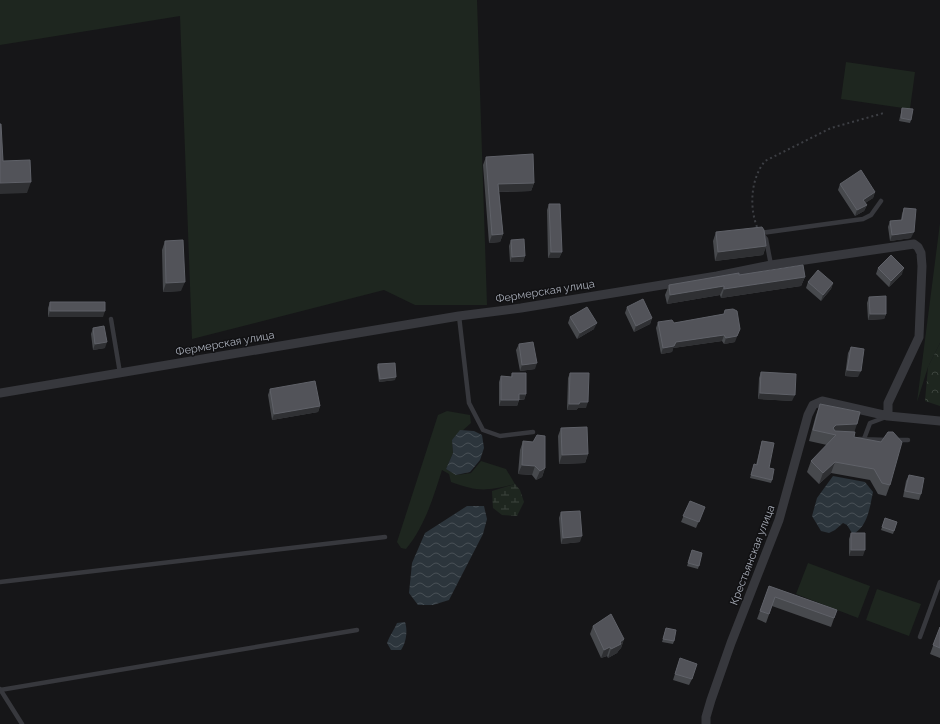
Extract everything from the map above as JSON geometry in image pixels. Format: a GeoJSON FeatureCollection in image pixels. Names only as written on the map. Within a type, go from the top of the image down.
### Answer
{"type":"FeatureCollection","features":[{"type":"Feature","properties":{"kind":"street","name":"Фермерская улица"},"geometry":{"type":"LineString","coordinates":[[0,393],[459,316],[694,280],[771,265],[878,248],[914,244],[918,246],[921,253],[922,266],[918,337],[888,403],[888,416]]}},
{"type":"Feature","properties":{"kind":"street","name":"Крестьянская улица"},"geometry":{"type":"LineString","coordinates":[[706,724],[711,700],[748,598],[779,520],[808,415],[813,405],[822,401],[888,416]]}},
{"type":"Feature","properties":{"kind":"street"},"geometry":{"type":"LineString","coordinates":[[888,416],[940,421]]}},
{"type":"Feature","properties":{"kind":"lane"},"geometry":{"type":"LineString","coordinates":[[761,233],[863,219],[871,215],[881,201]]}},
{"type":"Feature","properties":{"kind":"lane"},"geometry":{"type":"LineString","coordinates":[[761,233],[766,239],[771,265]]}},
{"type":"Feature","properties":{"kind":"lane"},"geometry":{"type":"LineString","coordinates":[[459,316],[469,403],[483,430],[500,436],[533,432]]}},
{"type":"Feature","properties":{"kind":"lane"},"geometry":{"type":"LineString","coordinates":[[111,319],[120,373]]}},
{"type":"Feature","properties":{"kind":"lane"},"geometry":{"type":"LineString","coordinates":[[864,439],[870,423],[888,416]]}},
{"type":"Feature","properties":{"kind":"lane"},"geometry":{"type":"LineString","coordinates":[[857,439],[908,440]]}},
{"type":"Feature","properties":{"kind":"lane"},"geometry":{"type":"LineString","coordinates":[[0,582],[385,537]]}},
{"type":"Feature","properties":{"kind":"lane"},"geometry":{"type":"LineString","coordinates":[[920,637],[940,582]]}},
{"type":"Feature","properties":{"kind":"lane"},"geometry":{"type":"LineString","coordinates":[[22,724],[0,690],[357,630]]}},
{"type":"Feature","properties":{"kind":"path"},"geometry":{"type":"LineString","coordinates":[[761,233],[753,218],[752,202],[755,178],[758,168],[765,161],[831,128],[884,114]]}},
{"type":"Feature","properties":{"kind":"green space"},"geometry":{"type":"Polygon","coordinates":[[[0,0],[477,0],[487,305],[415,305],[384,290],[192,339],[180,16],[0,45],[0,0]]]}},
{"type":"Feature","properties":{"kind":"green space"},"geometry":{"type":"Polygon","coordinates":[[[846,62],[915,72],[910,109],[841,99],[846,62]]]}},
{"type":"Feature","properties":{"kind":"green space"},"geometry":{"type":"Polygon","coordinates":[[[940,223],[940,343],[928,367],[917,402],[940,223]]]}},
{"type":"Feature","properties":{"kind":"green space"},"geometry":{"type":"Polygon","coordinates":[[[940,343],[940,406],[925,401],[928,367],[940,343]]]}},
{"type":"Feature","properties":{"kind":"green space"},"geometry":{"type":"Polygon","coordinates":[[[447,411],[470,415],[471,423],[452,440],[453,453],[446,469],[457,475],[471,473],[481,461],[506,469],[515,484],[490,489],[468,488],[451,482],[449,474],[442,470],[428,511],[418,531],[406,549],[401,548],[397,542],[438,415],[447,411]]]}},
{"type":"Feature","properties":{"kind":"green space"},"geometry":{"type":"Polygon","coordinates":[[[515,484],[520,490],[524,502],[517,516],[502,515],[493,508],[492,491],[515,484]]]}},
{"type":"Feature","properties":{"kind":"green space"},"geometry":{"type":"Polygon","coordinates":[[[808,563],[870,586],[858,618],[796,594],[808,563]]]}},
{"type":"Feature","properties":{"kind":"green space"},"geometry":{"type":"Polygon","coordinates":[[[877,589],[921,604],[909,636],[866,620],[877,589]]]}},
{"type":"Feature","properties":{"kind":"water"},"geometry":{"type":"Polygon","coordinates":[[[460,430],[474,431],[482,435],[484,448],[480,460],[470,472],[456,475],[446,469],[453,453],[452,440],[460,430]]]}},
{"type":"Feature","properties":{"kind":"water"},"geometry":{"type":"Polygon","coordinates":[[[833,476],[865,482],[873,492],[866,520],[855,533],[852,533],[847,525],[843,523],[829,533],[821,531],[812,516],[817,498],[833,476]]]}},
{"type":"Feature","properties":{"kind":"water"},"geometry":{"type":"Polygon","coordinates":[[[467,506],[484,506],[487,519],[483,534],[449,600],[433,605],[418,605],[409,593],[412,563],[425,533],[467,506]]]}},
{"type":"Feature","properties":{"kind":"water"},"geometry":{"type":"Polygon","coordinates":[[[405,622],[406,633],[403,647],[401,650],[391,650],[387,643],[389,637],[397,623],[405,622]]]}},
{"type":"Feature","properties":{"kind":"building"},"geometry":{"type":"Polygon","coordinates":[[[902,108],[913,109],[911,120],[901,118],[902,108]]]}},
{"type":"Feature","properties":{"kind":"building"},"geometry":{"type":"Polygon","coordinates":[[[0,124],[3,161],[30,160],[31,182],[0,183],[0,124]]]}},
{"type":"Feature","properties":{"kind":"building"},"geometry":{"type":"Polygon","coordinates":[[[533,154],[534,183],[498,184],[503,234],[492,235],[486,157],[533,154]]]}},
{"type":"Feature","properties":{"kind":"building"},"geometry":{"type":"Polygon","coordinates":[[[861,170],[875,192],[863,200],[867,205],[857,210],[840,184],[861,170]]]}},
{"type":"Feature","properties":{"kind":"building"},"geometry":{"type":"Polygon","coordinates":[[[549,204],[560,204],[562,252],[551,252],[549,204]]]}},
{"type":"Feature","properties":{"kind":"building"},"geometry":{"type":"Polygon","coordinates":[[[904,208],[916,209],[914,232],[892,235],[890,221],[902,220],[904,208]]]}},
{"type":"Feature","properties":{"kind":"building"},"geometry":{"type":"Polygon","coordinates":[[[762,227],[764,230],[766,246],[718,252],[716,232],[762,227]]]}},
{"type":"Feature","properties":{"kind":"building"},"geometry":{"type":"Polygon","coordinates":[[[524,239],[525,256],[512,257],[511,240],[524,239]]]}},
{"type":"Feature","properties":{"kind":"building"},"geometry":{"type":"Polygon","coordinates":[[[183,240],[185,282],[166,283],[165,241],[183,240]]]}},
{"type":"Feature","properties":{"kind":"building"},"geometry":{"type":"Polygon","coordinates":[[[891,255],[904,268],[891,281],[878,268],[891,255]]]}},
{"type":"Feature","properties":{"kind":"building"},"geometry":{"type":"Polygon","coordinates":[[[803,265],[805,277],[724,289],[724,286],[670,295],[669,285],[739,273],[739,275],[803,265]]]}},
{"type":"Feature","properties":{"kind":"building"},"geometry":{"type":"Polygon","coordinates":[[[818,270],[833,283],[823,295],[808,282],[818,270]]]}},
{"type":"Feature","properties":{"kind":"building"},"geometry":{"type":"Polygon","coordinates":[[[886,296],[886,314],[870,314],[869,297],[886,296]]]}},
{"type":"Feature","properties":{"kind":"building"},"geometry":{"type":"Polygon","coordinates":[[[643,299],[652,318],[636,326],[627,307],[643,299]]]}},
{"type":"Feature","properties":{"kind":"building"},"geometry":{"type":"Polygon","coordinates":[[[50,302],[105,302],[105,311],[50,311],[50,302]]]}},
{"type":"Feature","properties":{"kind":"building"},"geometry":{"type":"Polygon","coordinates":[[[587,307],[597,323],[580,333],[570,317],[587,307]]]}},
{"type":"Feature","properties":{"kind":"building"},"geometry":{"type":"Polygon","coordinates":[[[733,309],[737,311],[740,329],[737,336],[726,338],[724,335],[676,342],[674,346],[663,348],[658,322],[672,320],[674,323],[724,314],[725,310],[733,309]]]}},
{"type":"Feature","properties":{"kind":"building"},"geometry":{"type":"Polygon","coordinates":[[[104,326],[107,342],[95,344],[93,328],[104,326]]]}},
{"type":"Feature","properties":{"kind":"building"},"geometry":{"type":"Polygon","coordinates":[[[533,342],[537,363],[522,365],[519,344],[533,342]]]}},
{"type":"Feature","properties":{"kind":"building"},"geometry":{"type":"Polygon","coordinates":[[[851,347],[864,349],[861,371],[847,370],[851,347]]]}},
{"type":"Feature","properties":{"kind":"building"},"geometry":{"type":"Polygon","coordinates":[[[395,363],[396,377],[380,379],[378,364],[395,363]]]}},
{"type":"Feature","properties":{"kind":"building"},"geometry":{"type":"Polygon","coordinates":[[[761,372],[796,374],[795,395],[760,393],[761,372]]]}},
{"type":"Feature","properties":{"kind":"building"},"geometry":{"type":"Polygon","coordinates":[[[512,373],[526,373],[526,394],[519,394],[519,400],[501,400],[501,376],[512,377],[512,373]]]}},
{"type":"Feature","properties":{"kind":"building"},"geometry":{"type":"Polygon","coordinates":[[[570,373],[589,373],[588,402],[569,404],[570,373]]]}},
{"type":"Feature","properties":{"kind":"building"},"geometry":{"type":"Polygon","coordinates":[[[315,381],[320,406],[274,414],[270,389],[315,381]]]}},
{"type":"Feature","properties":{"kind":"building"},"geometry":{"type":"Polygon","coordinates":[[[820,404],[860,412],[857,424],[836,425],[833,428],[835,431],[855,432],[854,437],[881,442],[888,432],[893,432],[902,442],[890,485],[882,483],[874,469],[835,462],[823,473],[811,461],[836,435],[813,430],[820,404]]]}},
{"type":"Feature","properties":{"kind":"building"},"geometry":{"type":"Polygon","coordinates":[[[587,427],[588,454],[562,455],[561,428],[587,427]]]}},
{"type":"Feature","properties":{"kind":"building"},"geometry":{"type":"Polygon","coordinates":[[[537,435],[545,436],[545,468],[540,471],[535,466],[522,465],[523,441],[533,442],[537,435]]]}},
{"type":"Feature","properties":{"kind":"building"},"geometry":{"type":"Polygon","coordinates":[[[762,441],[774,443],[769,468],[774,469],[772,480],[751,475],[754,464],[757,465],[762,441]]]}},
{"type":"Feature","properties":{"kind":"building"},"geometry":{"type":"Polygon","coordinates":[[[909,475],[924,478],[921,494],[905,491],[909,475]]]}},
{"type":"Feature","properties":{"kind":"building"},"geometry":{"type":"Polygon","coordinates":[[[690,501],[705,507],[699,522],[683,516],[690,501]]]}},
{"type":"Feature","properties":{"kind":"building"},"geometry":{"type":"Polygon","coordinates":[[[580,511],[582,536],[563,538],[561,512],[580,511]]]}},
{"type":"Feature","properties":{"kind":"building"},"geometry":{"type":"Polygon","coordinates":[[[885,518],[897,522],[894,531],[882,527],[885,518]]]}},
{"type":"Feature","properties":{"kind":"building"},"geometry":{"type":"Polygon","coordinates":[[[851,533],[865,533],[865,550],[851,550],[851,533]]]}},
{"type":"Feature","properties":{"kind":"building"},"geometry":{"type":"Polygon","coordinates":[[[692,550],[702,553],[699,566],[688,563],[692,550]]]}},
{"type":"Feature","properties":{"kind":"building"},"geometry":{"type":"Polygon","coordinates":[[[769,586],[837,610],[834,618],[775,597],[769,614],[760,611],[769,586]]]}},
{"type":"Feature","properties":{"kind":"building"},"geometry":{"type":"Polygon","coordinates":[[[611,614],[624,639],[620,642],[621,644],[611,649],[610,647],[604,650],[593,626],[611,614]]]}},
{"type":"Feature","properties":{"kind":"building"},"geometry":{"type":"Polygon","coordinates":[[[940,627],[940,648],[933,645],[940,627]]]}},
{"type":"Feature","properties":{"kind":"building"},"geometry":{"type":"Polygon","coordinates":[[[666,628],[676,630],[674,641],[663,639],[666,628]]]}},
{"type":"Feature","properties":{"kind":"building"},"geometry":{"type":"Polygon","coordinates":[[[680,658],[697,664],[692,679],[675,674],[680,658]]]}}]}
